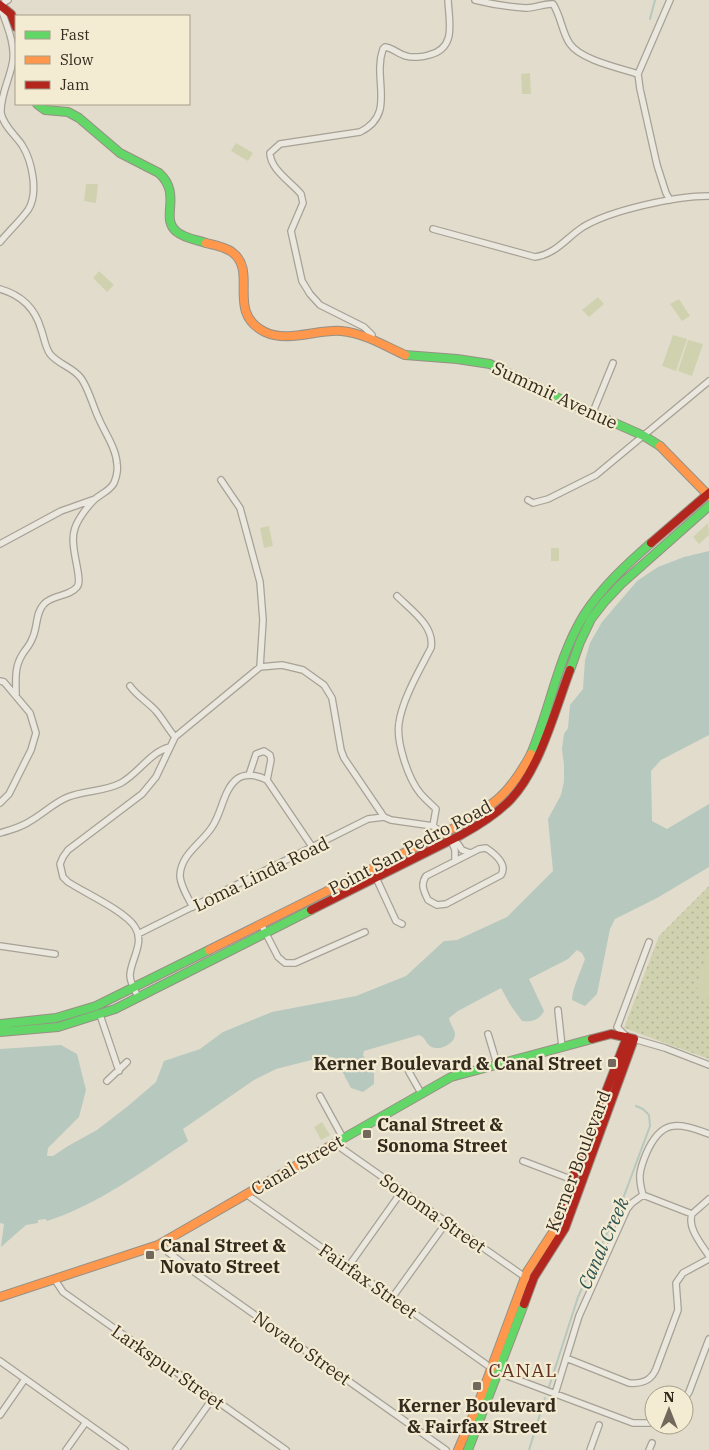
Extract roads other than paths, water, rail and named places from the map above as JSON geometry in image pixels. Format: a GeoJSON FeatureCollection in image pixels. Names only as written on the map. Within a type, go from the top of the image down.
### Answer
{"type":"FeatureCollection","features":[{"type":"Feature","properties":{"kind":"street"},"geometry":{"type":"LineString","coordinates":[[0,5],[8,0]]}},
{"type":"Feature","properties":{"kind":"street"},"geometry":{"type":"LineString","coordinates":[[372,340],[372,335],[364,327],[320,304],[310,294],[302,281],[291,231],[302,203],[302,198],[301,194],[273,165],[270,152],[280,144],[360,132],[369,128],[381,112],[380,66],[383,49],[385,47],[391,48],[407,57],[426,56],[442,51],[448,42],[450,30],[448,0]]}},
{"type":"Feature","properties":{"kind":"street"},"geometry":{"type":"LineString","coordinates":[[475,0],[503,2],[526,8],[553,4],[569,44],[574,49],[590,57],[638,74]]}},
{"type":"Feature","properties":{"kind":"street"},"geometry":{"type":"LineString","coordinates":[[670,0],[638,74],[657,164],[670,200]]}},
{"type":"Feature","properties":{"kind":"street"},"geometry":{"type":"LineString","coordinates":[[0,5],[8,9],[15,22]]}},
{"type":"Feature","properties":{"kind":"street"},"geometry":{"type":"LineString","coordinates":[[0,5],[10,35],[13,63],[2,96],[1,112],[4,120],[23,146],[34,176],[28,210],[0,242]]}},
{"type":"Feature","properties":{"kind":"street","name":"Summit Avenue"},"geometry":{"type":"LineString","coordinates":[[39,105],[48,112],[69,112],[79,116],[120,153],[163,175],[170,185],[169,221],[171,226],[179,234],[231,251],[237,256],[244,270],[243,300],[248,317],[260,328],[283,337],[324,331],[349,332],[408,356],[457,358],[490,364],[554,396],[644,436],[661,446],[708,494]]}},
{"type":"Feature","properties":{"kind":"street"},"geometry":{"type":"LineString","coordinates":[[432,229],[535,257],[544,256],[553,252],[583,227],[612,214],[670,200],[709,196]]}},
{"type":"Feature","properties":{"kind":"street"},"geometry":{"type":"LineString","coordinates":[[0,289],[21,298],[34,314],[51,356],[81,378],[113,448],[117,464],[116,478],[107,492],[95,499],[62,511],[0,544]]}},
{"type":"Feature","properties":{"kind":"street"},"geometry":{"type":"LineString","coordinates":[[593,412],[613,363]]}},
{"type":"Feature","properties":{"kind":"street"},"geometry":{"type":"LineString","coordinates":[[528,500],[533,503],[548,499],[596,475],[709,381]]}},
{"type":"Feature","properties":{"kind":"street"},"geometry":{"type":"LineString","coordinates":[[221,480],[240,508],[260,582],[264,620],[260,667]]}},
{"type":"Feature","properties":{"kind":"street","name":"Point San Pedro Road"},"geometry":{"type":"LineString","coordinates":[[0,1024],[56,1018],[96,1006],[444,833],[493,804],[506,794],[532,752],[571,641],[582,618],[614,577],[708,494]]}},
{"type":"Feature","properties":{"kind":"street"},"geometry":{"type":"LineString","coordinates":[[16,696],[17,666],[33,638],[40,608],[51,598],[71,593],[78,586],[80,579],[73,555],[72,538],[78,522],[95,499]]}},
{"type":"Feature","properties":{"kind":"street","name":"Point San Pedro Road"},"geometry":{"type":"LineString","coordinates":[[0,1032],[58,1026],[100,1015],[376,878],[492,817],[510,801],[527,779],[540,752],[580,642],[591,620],[621,584],[709,506]]}},
{"type":"Feature","properties":{"kind":"street"},"geometry":{"type":"LineString","coordinates":[[397,596],[426,626],[432,640],[431,648],[399,722],[398,742],[408,770],[419,792],[436,809],[433,826]]}},
{"type":"Feature","properties":{"kind":"street"},"geometry":{"type":"LineString","coordinates":[[138,997],[133,988],[130,975],[137,950],[138,934],[135,927],[128,919],[68,882],[63,877],[60,864],[68,850],[142,794],[156,777],[175,737],[260,667],[282,665],[303,670],[324,685],[332,698],[344,758],[384,817],[391,820],[433,826],[458,844],[462,850],[470,853]]}},
{"type":"Feature","properties":{"kind":"street"},"geometry":{"type":"LineString","coordinates":[[0,681],[4,682],[30,713],[36,733],[31,750],[8,794],[0,803]]}},
{"type":"Feature","properties":{"kind":"street"},"geometry":{"type":"LineString","coordinates":[[130,686],[134,692],[156,711],[175,737]]}},
{"type":"Feature","properties":{"kind":"street"},"geometry":{"type":"LineString","coordinates":[[0,833],[15,829],[31,821],[69,796],[120,784],[137,772],[154,754],[170,747]]}},
{"type":"Feature","properties":{"kind":"street"},"geometry":{"type":"LineString","coordinates":[[248,775],[256,754],[264,751],[270,754],[271,760],[266,780]]}},
{"type":"Feature","properties":{"kind":"street"},"geometry":{"type":"LineString","coordinates":[[193,907],[180,876],[182,865],[188,855],[213,827],[231,786],[237,779],[248,775],[262,777],[266,780],[313,848]]}},
{"type":"Feature","properties":{"kind":"street","name":"Loma Linda Road"},"geometry":{"type":"LineString","coordinates":[[138,934],[368,820],[384,817]]}},
{"type":"Feature","properties":{"kind":"street"},"geometry":{"type":"LineString","coordinates":[[451,840],[455,850],[454,861]]}},
{"type":"Feature","properties":{"kind":"street"},"geometry":{"type":"LineString","coordinates":[[486,848],[494,853],[503,865],[504,870],[501,875],[446,904],[437,905],[431,903],[422,887],[423,881],[426,876],[454,861],[479,849],[486,848]]}},
{"type":"Feature","properties":{"kind":"street"},"geometry":{"type":"LineString","coordinates":[[372,869],[396,921],[402,924]]}},
{"type":"Feature","properties":{"kind":"street"},"geometry":{"type":"LineString","coordinates":[[261,924],[278,957],[285,963],[295,963],[365,932]]}},
{"type":"Feature","properties":{"kind":"street"},"geometry":{"type":"LineString","coordinates":[[630,1038],[617,1027],[649,942]]}},
{"type":"Feature","properties":{"kind":"street"},"geometry":{"type":"LineString","coordinates":[[0,946],[55,954]]}},
{"type":"Feature","properties":{"kind":"street"},"geometry":{"type":"LineString","coordinates":[[558,1010],[562,1047]]}},
{"type":"Feature","properties":{"kind":"street"},"geometry":{"type":"LineString","coordinates":[[100,1015],[119,1071]]}},
{"type":"Feature","properties":{"kind":"street"},"geometry":{"type":"LineString","coordinates":[[488,1034],[497,1064]]}},
{"type":"Feature","properties":{"kind":"street","name":"Canal Street"},"geometry":{"type":"LineString","coordinates":[[0,1297],[148,1249],[161,1243],[451,1077],[611,1034],[665,1048],[709,1065]]}},
{"type":"Feature","properties":{"kind":"street","name":"Kerner Boulevard"},"geometry":{"type":"LineString","coordinates":[[468,1450],[494,1370],[528,1280],[557,1226],[572,1180],[630,1038]]}},
{"type":"Feature","properties":{"kind":"street","name":"Kerner Boulevard"},"geometry":{"type":"LineString","coordinates":[[528,1280],[565,1228],[630,1038]]}},
{"type":"Feature","properties":{"kind":"street"},"geometry":{"type":"LineString","coordinates":[[107,1081],[127,1062]]}},
{"type":"Feature","properties":{"kind":"street"},"geometry":{"type":"LineString","coordinates":[[409,1072],[421,1093]]}},
{"type":"Feature","properties":{"kind":"street"},"geometry":{"type":"LineString","coordinates":[[320,1096],[343,1138]]}},
{"type":"Feature","properties":{"kind":"street"},"geometry":{"type":"LineString","coordinates":[[643,1195],[639,1176],[653,1139],[661,1131],[670,1127],[686,1126],[709,1134]]}},
{"type":"Feature","properties":{"kind":"street","name":"Sonoma Street"},"geometry":{"type":"LineString","coordinates":[[334,1143],[528,1280]]}},
{"type":"Feature","properties":{"kind":"street"},"geometry":{"type":"LineString","coordinates":[[524,1161],[581,1183]]}},
{"type":"Feature","properties":{"kind":"street"},"geometry":{"type":"LineString","coordinates":[[348,1267],[402,1191]]}},
{"type":"Feature","properties":{"kind":"street","name":"Fairfax Street"},"geometry":{"type":"LineString","coordinates":[[246,1194],[494,1370],[633,1423],[644,1422]]}},
{"type":"Feature","properties":{"kind":"street"},"geometry":{"type":"LineString","coordinates":[[643,1195],[692,1214]]}},
{"type":"Feature","properties":{"kind":"street"},"geometry":{"type":"LineString","coordinates":[[555,1394],[579,1316],[627,1209],[643,1195]]}},
{"type":"Feature","properties":{"kind":"street"},"geometry":{"type":"LineString","coordinates":[[566,1358],[629,1382],[636,1383],[649,1380],[653,1376],[678,1310],[676,1283],[683,1272],[709,1258],[691,1226],[690,1218],[709,1199]]}},
{"type":"Feature","properties":{"kind":"street"},"geometry":{"type":"LineString","coordinates":[[392,1298],[446,1223]]}},
{"type":"Feature","properties":{"kind":"street","name":"Novato Street"},"geometry":{"type":"LineString","coordinates":[[161,1243],[168,1252],[190,1269],[446,1450]]}},
{"type":"Feature","properties":{"kind":"street","name":"Larkspur Street"},"geometry":{"type":"LineString","coordinates":[[55,1280],[63,1292],[286,1450]]}},
{"type":"Feature","properties":{"kind":"street"},"geometry":{"type":"LineString","coordinates":[[692,1385],[709,1339]]}},
{"type":"Feature","properties":{"kind":"street"},"geometry":{"type":"LineString","coordinates":[[0,1361],[125,1450]]}},
{"type":"Feature","properties":{"kind":"street","name":"Kerner Boulevard"},"geometry":{"type":"LineString","coordinates":[[458,1450],[494,1370]]}},
{"type":"Feature","properties":{"kind":"street"},"geometry":{"type":"LineString","coordinates":[[0,1415],[25,1379]]}},
{"type":"Feature","properties":{"kind":"street"},"geometry":{"type":"LineString","coordinates":[[176,1450],[213,1398]]}},
{"type":"Feature","properties":{"kind":"street"},"geometry":{"type":"LineString","coordinates":[[66,1450],[86,1422]]}},
{"type":"Feature","properties":{"kind":"street"},"geometry":{"type":"LineString","coordinates":[[590,1450],[600,1425]]}},
{"type":"Feature","properties":{"kind":"street"},"geometry":{"type":"LineString","coordinates":[[649,1450],[652,1443]]}},
{"type":"Feature","properties":{"kind":"waterway"},"geometry":{"type":"LineString","coordinates":[[650,19],[655,0]]}},
{"type":"Feature","properties":{"kind":"waterway","name":"Canal Creek"},"geometry":{"type":"LineString","coordinates":[[549,1387],[578,1297],[624,1196],[650,1126],[649,1115],[643,1109],[636,1106]]}},
{"type":"Feature","properties":{"kind":"waterway","name":"Canal Creek"},"geometry":{"type":"LineString","coordinates":[[529,1450],[545,1398]]}},
{"type":"Feature","properties":{"kind":"place","name":"Kerner Boulevard & Canal Street"},"geometry":{"type":"Point","coordinates":[612,1063]}},
{"type":"Feature","properties":{"kind":"place","name":"Canal Street & Sonoma Street"},"geometry":{"type":"Point","coordinates":[367,1134]}},
{"type":"Feature","properties":{"kind":"place","name":"Canal Street & Novato Street"},"geometry":{"type":"Point","coordinates":[150,1255]}},
{"type":"Feature","properties":{"kind":"place","name":"Kerner Boulevard & Fairfax Street"},"geometry":{"type":"Point","coordinates":[477,1386]}},
{"type":"Feature","properties":{"kind":"district","name":"CANAL"},"geometry":{"type":"Point","coordinates":[523,1370]}}]}
